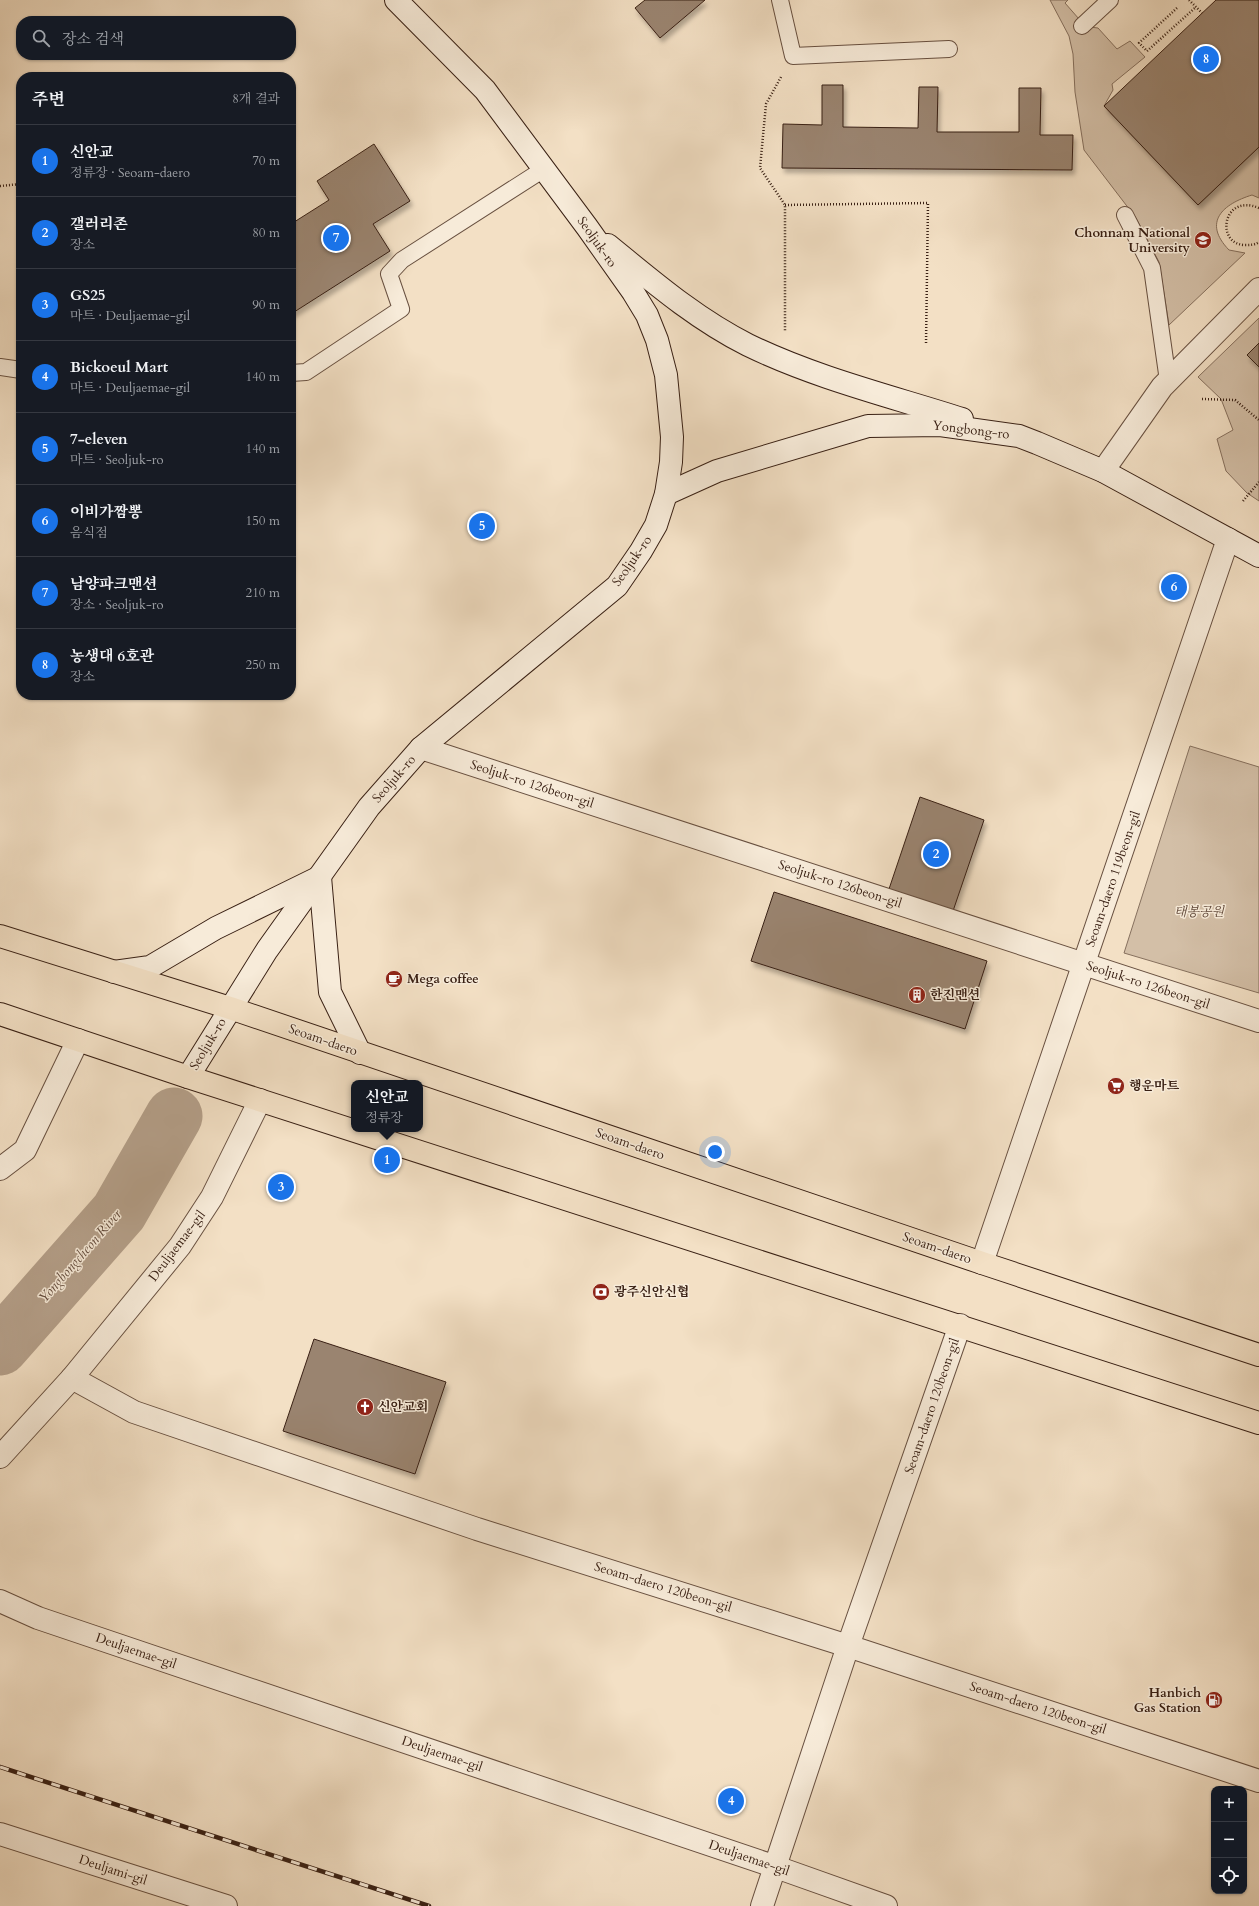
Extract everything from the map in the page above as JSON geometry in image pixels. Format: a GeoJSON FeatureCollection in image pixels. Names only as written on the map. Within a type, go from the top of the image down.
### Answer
{"type":"FeatureCollection","features":[{"type":"Feature","properties":{"kind":"main road","name":"Seoam-daero"},"geometry":{"type":"LineString","coordinates":[[0,936],[230,1008],[982,1263],[1259,1355]]}},
{"type":"Feature","properties":{"kind":"main road"},"geometry":{"type":"LineString","coordinates":[[0,1014],[351,1130]]}},
{"type":"Feature","properties":{"kind":"main road"},"geometry":{"type":"LineString","coordinates":[[357,1132],[960,1325],[1259,1423]]}},
{"type":"Feature","properties":{"kind":"street","name":"Seoljuk-ro"},"geometry":{"type":"LineString","coordinates":[[188,1077],[267,950],[369,807],[420,748],[617,586],[641,551],[656,525],[666,494],[671,462],[672,437],[666,375],[657,340],[647,315],[587,227],[484,90],[396,0]]}},
{"type":"Feature","properties":{"kind":"street"},"geometry":{"type":"LineString","coordinates":[[587,227],[682,306],[747,344],[819,374],[1019,436]]}},
{"type":"Feature","properties":{"kind":"street"},"geometry":{"type":"LineString","coordinates":[[1103,471],[1152,400],[1168,381],[1259,289]]}},
{"type":"Feature","properties":{"kind":"street","name":"Yongbong-ro"},"geometry":{"type":"LineString","coordinates":[[666,494],[717,471],[868,426],[940,425],[1019,436],[1103,471],[1259,556]]}},
{"type":"Feature","properties":{"kind":"street","name":"Seoam-daero 119beon-gil"},"geometry":{"type":"LineString","coordinates":[[982,1263],[1228,539]]}},
{"type":"Feature","properties":{"kind":"street","name":"Seoljuk-ro 126beon-gil"},"geometry":{"type":"LineString","coordinates":[[420,748],[1259,1021]]}},
{"type":"Feature","properties":{"kind":"street"},"geometry":{"type":"LineString","coordinates":[[114,972],[150,967],[216,928],[320,876],[330,992],[360,1053]]}},
{"type":"Feature","properties":{"kind":"street"},"geometry":{"type":"LineString","coordinates":[[0,1169],[25,1150],[78,1040]]}},
{"type":"Feature","properties":{"kind":"street","name":"Deuljaemae-gil"},"geometry":{"type":"LineString","coordinates":[[0,1457],[72,1378],[180,1246],[212,1197],[251,1098]]}},
{"type":"Feature","properties":{"kind":"street","name":"Seoam-daero 120beon-gil"},"geometry":{"type":"LineString","coordinates":[[762,1906],[848,1646],[960,1325]]}},
{"type":"Feature","properties":{"kind":"street","name":"Seoam-daero 120beon-gil"},"geometry":{"type":"LineString","coordinates":[[72,1378],[134,1412],[477,1529],[848,1646],[1259,1781]]}},
{"type":"Feature","properties":{"kind":"street","name":"Deuljaemae-gil"},"geometry":{"type":"LineString","coordinates":[[0,1601],[46,1620],[776,1867],[886,1906]]}},
{"type":"Feature","properties":{"kind":"street","name":"Deuljami-gil"},"geometry":{"type":"LineString","coordinates":[[0,1834],[226,1906]]}},
{"type":"Feature","properties":{"kind":"lane"},"geometry":{"type":"LineString","coordinates":[[780,0],[793,56],[949,49]]}},
{"type":"Feature","properties":{"kind":"lane"},"geometry":{"type":"LineString","coordinates":[[1082,26],[1110,0]]}},
{"type":"Feature","properties":{"kind":"lane"},"geometry":{"type":"LineString","coordinates":[[296,373],[306,372],[401,309],[389,274],[402,260],[544,170]]}},
{"type":"Feature","properties":{"kind":"lane"},"geometry":{"type":"LineString","coordinates":[[1125,215],[1152,268],[1168,381]]}},
{"type":"Feature","properties":{"kind":"lane"},"geometry":{"type":"LineString","coordinates":[[0,367],[16,369]]}},
{"type":"Feature","properties":{"kind":"path"},"geometry":{"type":"LineString","coordinates":[[1189,0],[1202,13]]}},
{"type":"Feature","properties":{"kind":"path"},"geometry":{"type":"LineString","coordinates":[[1177,8],[1139,43],[1147,52],[1196,7]]}},
{"type":"Feature","properties":{"kind":"path"},"geometry":{"type":"LineString","coordinates":[[785,335],[785,205],[760,168],[766,104],[793,56]]}},
{"type":"Feature","properties":{"kind":"path"},"geometry":{"type":"LineString","coordinates":[[0,186],[16,184]]}},
{"type":"Feature","properties":{"kind":"path"},"geometry":{"type":"LineString","coordinates":[[785,205],[928,203],[926,344]]}},
{"type":"Feature","properties":{"kind":"path"},"geometry":{"type":"LineString","coordinates":[[1259,208],[1244,204],[1236,207],[1226,220],[1226,227],[1234,242],[1241,245],[1249,245],[1259,242]]}},
{"type":"Feature","properties":{"kind":"path"},"geometry":{"type":"LineString","coordinates":[[1202,399],[1235,400],[1259,420]]}},
{"type":"Feature","properties":{"kind":"path"},"geometry":{"type":"LineString","coordinates":[[1243,501],[1259,482]]}},
{"type":"Feature","properties":{"kind":"green space"},"geometry":{"type":"Polygon","coordinates":[[[1050,0],[1068,0],[1065,3],[1079,19],[1082,26],[1098,28],[1117,49],[1130,41],[1145,57],[1112,84],[1113,90],[1104,106],[1198,205],[1259,147],[1259,198],[1252,195],[1232,203],[1220,215],[1217,223],[1217,231],[1221,240],[1229,250],[1245,253],[1169,325],[1159,262],[1136,218],[1084,150],[1075,92],[1073,54],[1069,36],[1050,0]]]}},
{"type":"Feature","properties":{"kind":"green space"},"geometry":{"type":"Polygon","coordinates":[[[1259,318],[1259,501],[1247,493],[1226,471],[1217,439],[1233,430],[1221,399],[1198,377],[1259,318]]]}},
{"type":"Feature","properties":{"kind":"green space","name":"태봉공원"},"geometry":{"type":"Polygon","coordinates":[[[1190,746],[1259,767],[1259,993],[1124,953],[1190,746]]]}},
{"type":"Feature","properties":{"kind":"building"},"geometry":{"type":"Polygon","coordinates":[[[645,0],[705,0],[660,38],[635,8],[645,0]]]}},
{"type":"Feature","properties":{"kind":"building"},"geometry":{"type":"Polygon","coordinates":[[[1216,0],[1259,0],[1259,147],[1198,205],[1104,106],[1216,0]]]}},
{"type":"Feature","properties":{"kind":"building"},"geometry":{"type":"Polygon","coordinates":[[[822,85],[843,85],[843,127],[918,128],[919,87],[938,87],[937,132],[1019,132],[1019,88],[1041,88],[1040,135],[1073,135],[1072,170],[782,168],[783,124],[822,125],[822,85]]]}},
{"type":"Feature","properties":{"kind":"building"},"geometry":{"type":"Polygon","coordinates":[[[374,144],[410,201],[373,224],[390,251],[296,311],[296,221],[329,200],[317,181],[374,144]]]}},
{"type":"Feature","properties":{"kind":"building"},"geometry":{"type":"Polygon","coordinates":[[[1259,343],[1259,367],[1247,355],[1259,343]]]}},
{"type":"Feature","properties":{"kind":"building"},"geometry":{"type":"Polygon","coordinates":[[[920,797],[984,820],[953,911],[889,889],[920,797]]]}},
{"type":"Feature","properties":{"kind":"building","name":"한진맨션"},"geometry":{"type":"Polygon","coordinates":[[[774,892],[987,961],[965,1029],[751,961],[774,892]]]}},
{"type":"Feature","properties":{"kind":"building","name":"신안교회"},"geometry":{"type":"Polygon","coordinates":[[[314,1339],[446,1382],[415,1474],[283,1431],[314,1339]]]}},
{"type":"Feature","properties":{"kind":"waterway","name":"Yongbongcheon River"},"geometry":{"type":"LineString","coordinates":[[0,1347],[119,1212],[174,1116]]}},
{"type":"Feature","properties":{"kind":"railway"},"geometry":{"type":"LineString","coordinates":[[0,1767],[429,1906]]}},
{"type":"Feature","properties":{"kind":"place","name":"농생대 6호관"},"geometry":{"type":"Point","coordinates":[1206,59]}},
{"type":"Feature","properties":{"kind":"place","name":"남양파크맨션"},"geometry":{"type":"Point","coordinates":[336,238]}},
{"type":"Feature","properties":{"kind":"place","name":"Chonnam National University"},"geometry":{"type":"Point","coordinates":[1203,240]}},
{"type":"Feature","properties":{"kind":"place","name":"7-eleven"},"geometry":{"type":"Point","coordinates":[482,526]}},
{"type":"Feature","properties":{"kind":"place","name":"이비가짬뽕"},"geometry":{"type":"Point","coordinates":[1174,587]}},
{"type":"Feature","properties":{"kind":"place","name":"갤러리존"},"geometry":{"type":"Point","coordinates":[936,854]}},
{"type":"Feature","properties":{"kind":"place","name":"Mega coffee"},"geometry":{"type":"Point","coordinates":[394,979]}},
{"type":"Feature","properties":{"kind":"place","name":"한진맨션"},"geometry":{"type":"Point","coordinates":[917,995]}},
{"type":"Feature","properties":{"kind":"place","name":"행운마트"},"geometry":{"type":"Point","coordinates":[1116,1086]}},
{"type":"Feature","properties":{"kind":"place","name":"신안교"},"geometry":{"type":"Point","coordinates":[387,1160]}},
{"type":"Feature","properties":{"kind":"place","name":"GS25"},"geometry":{"type":"Point","coordinates":[281,1187]}},
{"type":"Feature","properties":{"kind":"place","name":"광주신안신협"},"geometry":{"type":"Point","coordinates":[601,1292]}},
{"type":"Feature","properties":{"kind":"place","name":"신안교회"},"geometry":{"type":"Point","coordinates":[365,1407]}},
{"type":"Feature","properties":{"kind":"place","name":"Hanbich Gas Station"},"geometry":{"type":"Point","coordinates":[1214,1700]}},
{"type":"Feature","properties":{"kind":"place","name":"Bickoeul Mart"},"geometry":{"type":"Point","coordinates":[731,1801]}}]}
